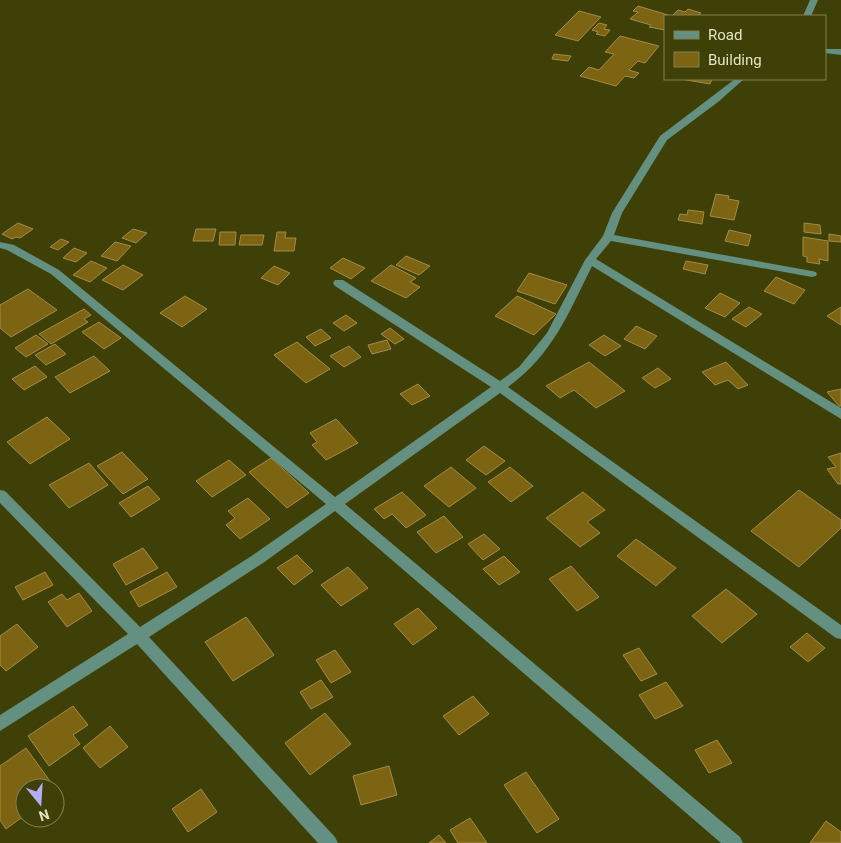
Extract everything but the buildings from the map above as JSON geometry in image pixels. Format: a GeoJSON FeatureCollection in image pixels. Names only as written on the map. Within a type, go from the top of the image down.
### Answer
{"type":"FeatureCollection","features":[{"type":"Feature","properties":{"kind":"street"},"geometry":{"type":"LineString","coordinates":[[807,15],[814,0]]}},
{"type":"Feature","properties":{"kind":"street"},"geometry":{"type":"LineString","coordinates":[[826,50],[841,52]]}},
{"type":"Feature","properties":{"kind":"street"},"geometry":{"type":"LineString","coordinates":[[0,724],[258,559],[523,370],[552,335],[590,260],[608,237],[617,213],[663,138],[739,80]]}},
{"type":"Feature","properties":{"kind":"street"},"geometry":{"type":"LineString","coordinates":[[608,237],[812,274]]}},
{"type":"Feature","properties":{"kind":"street"},"geometry":{"type":"LineString","coordinates":[[0,245],[10,248],[55,272],[335,504],[734,843]]}},
{"type":"Feature","properties":{"kind":"street"},"geometry":{"type":"LineString","coordinates":[[590,260],[841,414]]}},
{"type":"Feature","properties":{"kind":"street"},"geometry":{"type":"LineString","coordinates":[[339,283],[499,386],[841,632]]}},
{"type":"Feature","properties":{"kind":"street"},"geometry":{"type":"LineString","coordinates":[[0,495],[138,635],[329,843]]}}]}
